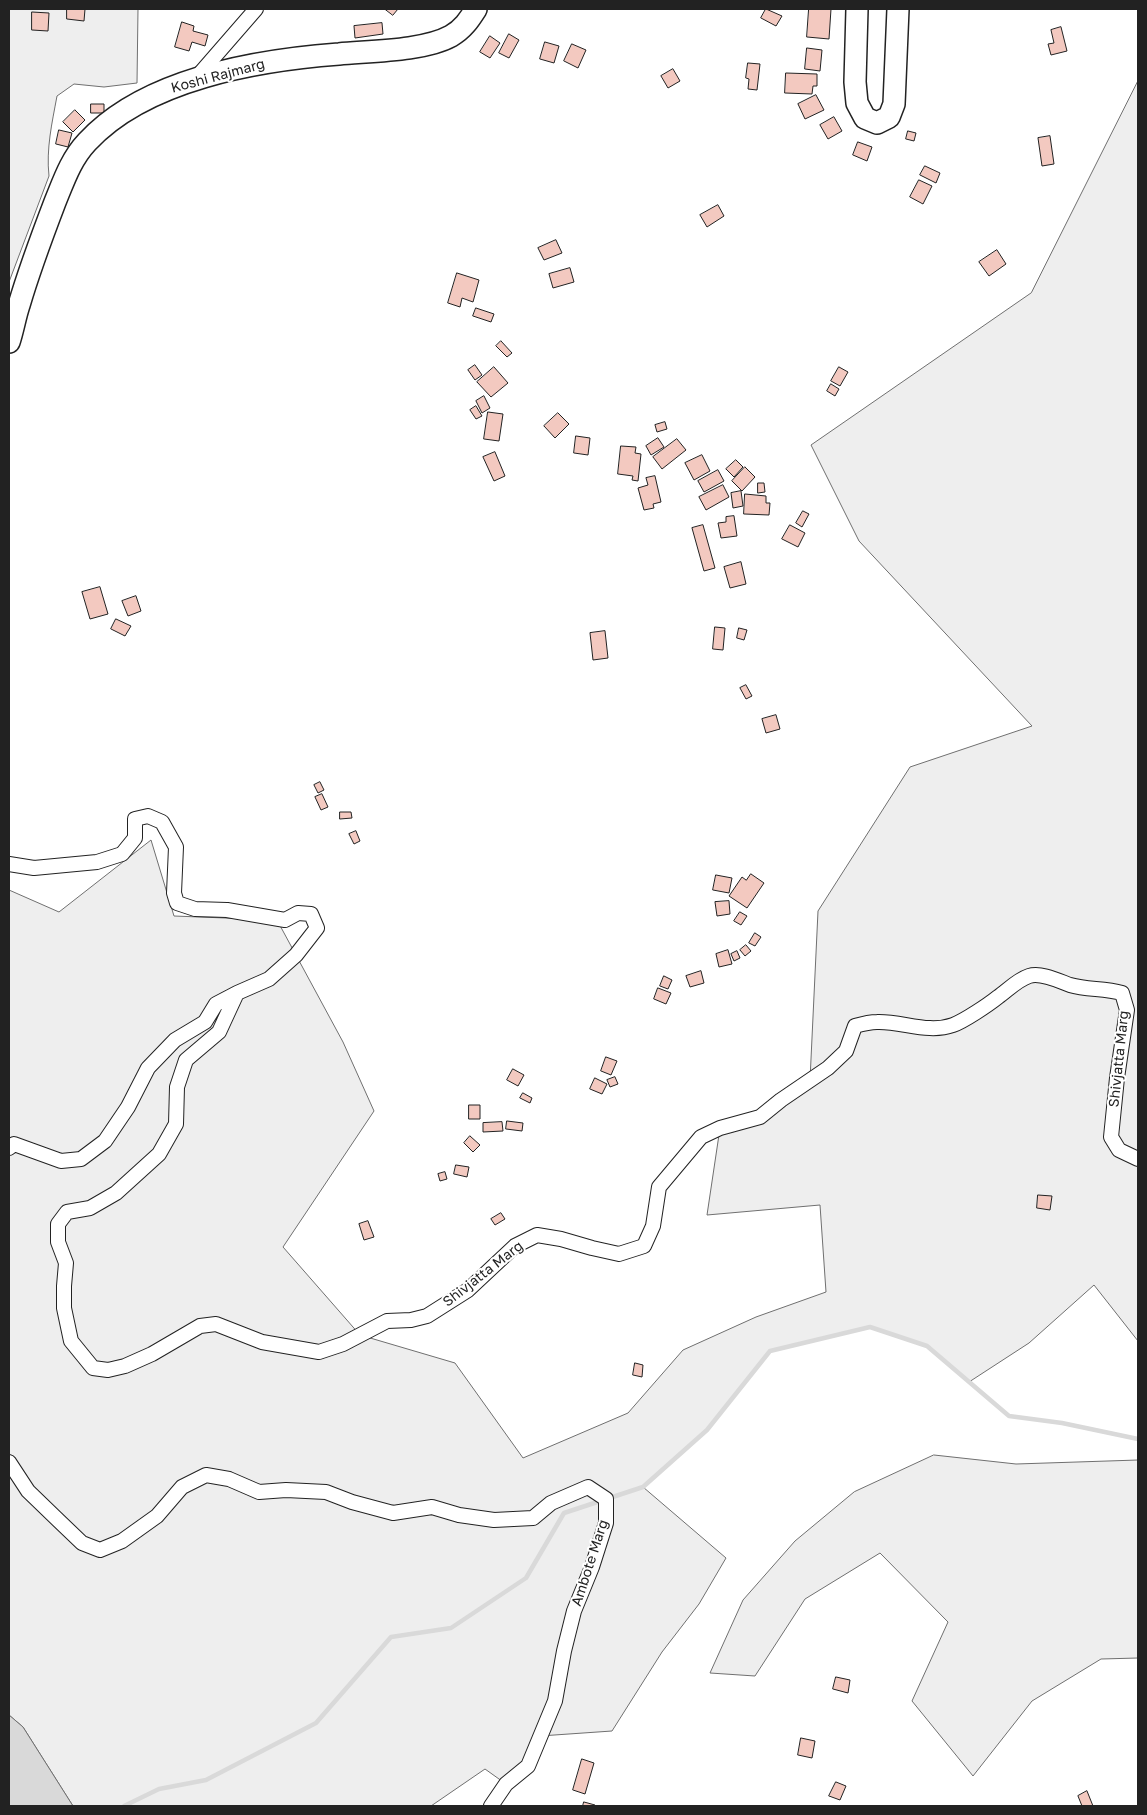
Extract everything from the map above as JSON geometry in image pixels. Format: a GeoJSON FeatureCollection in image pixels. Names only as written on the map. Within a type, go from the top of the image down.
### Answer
{"type":"FeatureCollection","features":[{"type":"Feature","properties":{"kind":"main road","name":"Koshi Rajmarg"},"geometry":{"type":"LineString","coordinates":[[9,342],[19,304],[51,212],[70,166],[87,142],[116,117],[158,93],[244,66],[319,55],[392,50],[433,42],[450,36],[467,24],[476,9]]}},
{"type":"Feature","properties":{"kind":"main road"},"geometry":{"type":"LineString","coordinates":[[857,9],[854,82],[857,103],[865,118],[877,123],[889,117],[894,104],[898,9]]}},
{"type":"Feature","properties":{"kind":"street"},"geometry":{"type":"LineString","coordinates":[[195,80],[256,9]]}},
{"type":"Feature","properties":{"kind":"street"},"geometry":{"type":"LineString","coordinates":[[9,864],[34,868],[97,862],[122,854],[135,838],[135,819],[148,816],[162,822],[176,847],[174,893],[177,903],[195,909],[227,910],[285,920],[298,913],[312,914],[317,928],[296,954],[268,979],[216,1004],[205,1022],[175,1040],[148,1068],[128,1107],[105,1141],[81,1159],[60,1161],[14,1144],[9,1148]]}},
{"type":"Feature","properties":{"kind":"street","name":"Shivjatta Marg"},"geometry":{"type":"LineString","coordinates":[[237,993],[219,1032],[186,1060],[177,1087],[176,1124],[159,1154],[116,1193],[90,1208],[67,1212],[58,1224],[58,1242],[66,1263],[64,1308],[71,1341],[93,1368],[108,1370],[125,1366],[152,1354],[200,1326],[216,1324],[262,1342],[319,1352],[343,1344],[386,1322],[427,1316],[468,1290],[515,1246],[537,1235],[561,1239],[619,1254],[644,1246],[653,1226],[659,1187],[701,1137],[720,1128],[760,1117],[781,1100],[828,1068],[846,1051],[855,1026],[876,1022],[908,1024],[930,1029],[953,1025],[1031,975],[1053,978],[1070,985],[1090,989],[1106,989],[1122,993],[1127,1010],[1116,1078],[1112,1136],[1119,1150],[1138,1159]]}},
{"type":"Feature","properties":{"kind":"street","name":"Ambote Marg"},"geometry":{"type":"LineString","coordinates":[[9,1462],[28,1491],[82,1543],[100,1550],[122,1541],[157,1516],[182,1487],[206,1475],[229,1479],[259,1492],[286,1490],[326,1492],[352,1502],[393,1513],[432,1507],[459,1515],[494,1520],[533,1518],[551,1503],[588,1487],[606,1499],[606,1523],[592,1567],[574,1611],[564,1651],[555,1701],[528,1766],[506,1784],[491,1806]]}},
{"type":"Feature","properties":{"kind":"shaded area"},"geometry":{"type":"Polygon","coordinates":[[[9,9],[138,9],[137,83],[104,87],[74,84],[57,96],[49,146],[49,176],[9,282],[9,9]]]}},
{"type":"Feature","properties":{"kind":"shaded area"},"geometry":{"type":"Polygon","coordinates":[[[1138,81],[1138,1341],[1094,1285],[1029,1343],[969,1382],[927,1346],[870,1327],[770,1351],[707,1430],[643,1487],[726,1558],[699,1604],[662,1652],[612,1731],[540,1736],[528,1766],[506,1784],[485,1769],[431,1806],[73,1806],[23,1727],[9,1715],[9,890],[59,912],[151,840],[174,916],[277,920],[343,1042],[374,1111],[283,1247],[360,1335],[455,1363],[523,1458],[628,1413],[683,1350],[756,1317],[826,1292],[820,1205],[707,1215],[720,1128],[760,1117],[810,1080],[818,911],[910,767],[1032,726],[859,541],[811,445],[1031,293],[1138,81]]]}},
{"type":"Feature","properties":{"kind":"shaded area"},"geometry":{"type":"Polygon","coordinates":[[[934,1455],[1016,1464],[1138,1460],[1138,1658],[1101,1659],[1032,1701],[973,1776],[912,1701],[948,1622],[880,1553],[805,1599],[755,1676],[710,1673],[743,1600],[795,1541],[854,1492],[934,1455]]]}},
{"type":"Feature","properties":{"kind":"shaded area"},"geometry":{"type":"Polygon","coordinates":[[[9,1715],[23,1727],[73,1806],[9,1806],[9,1715]]]}},
{"type":"Feature","properties":{"kind":"building"},"geometry":{"type":"Polygon","coordinates":[[[67,9],[85,9],[84,21],[67,19],[67,9]]]}},
{"type":"Feature","properties":{"kind":"building"},"geometry":{"type":"Polygon","coordinates":[[[385,9],[398,9],[393,15],[385,9]]]}},
{"type":"Feature","properties":{"kind":"building"},"geometry":{"type":"Polygon","coordinates":[[[766,9],[782,16],[776,26],[761,18],[766,9]]]}},
{"type":"Feature","properties":{"kind":"building"},"geometry":{"type":"Polygon","coordinates":[[[809,9],[831,9],[829,39],[807,37],[809,9]]]}},
{"type":"Feature","properties":{"kind":"building"},"geometry":{"type":"Polygon","coordinates":[[[32,12],[49,13],[48,31],[32,30],[32,12]]]}},
{"type":"Feature","properties":{"kind":"building"},"geometry":{"type":"Polygon","coordinates":[[[182,22],[194,26],[193,31],[208,35],[205,46],[192,42],[189,51],[175,47],[182,22]]]}},
{"type":"Feature","properties":{"kind":"building"},"geometry":{"type":"Polygon","coordinates":[[[382,23],[383,34],[355,38],[354,26],[382,23]]]}},
{"type":"Feature","properties":{"kind":"building"},"geometry":{"type":"Polygon","coordinates":[[[1061,27],[1067,51],[1051,55],[1048,44],[1054,43],[1051,30],[1061,27]]]}},
{"type":"Feature","properties":{"kind":"building"},"geometry":{"type":"Polygon","coordinates":[[[509,34],[519,40],[509,58],[499,53],[509,34]]]}},
{"type":"Feature","properties":{"kind":"building"},"geometry":{"type":"Polygon","coordinates":[[[490,36],[500,43],[490,58],[480,52],[490,36]]]}},
{"type":"Feature","properties":{"kind":"building"},"geometry":{"type":"Polygon","coordinates":[[[545,42],[559,46],[554,63],[540,59],[545,42]]]}},
{"type":"Feature","properties":{"kind":"building"},"geometry":{"type":"Polygon","coordinates":[[[572,44],[586,50],[578,68],[564,61],[572,44]]]}},
{"type":"Feature","properties":{"kind":"building"},"geometry":{"type":"Polygon","coordinates":[[[807,48],[822,50],[820,71],[805,69],[807,48]]]}},
{"type":"Feature","properties":{"kind":"building"},"geometry":{"type":"Polygon","coordinates":[[[748,63],[760,64],[757,90],[748,89],[749,79],[746,78],[748,63]]]}},
{"type":"Feature","properties":{"kind":"building"},"geometry":{"type":"Polygon","coordinates":[[[673,69],[680,81],[668,88],[661,76],[673,69]]]}},
{"type":"Feature","properties":{"kind":"building"},"geometry":{"type":"Polygon","coordinates":[[[786,73],[817,74],[817,86],[813,86],[812,94],[785,93],[786,73]]]}},
{"type":"Feature","properties":{"kind":"building"},"geometry":{"type":"Polygon","coordinates":[[[816,95],[824,110],[805,119],[798,104],[816,95]]]}},
{"type":"Feature","properties":{"kind":"building"},"geometry":{"type":"Polygon","coordinates":[[[91,104],[104,104],[104,113],[91,113],[91,104]]]}},
{"type":"Feature","properties":{"kind":"building"},"geometry":{"type":"Polygon","coordinates":[[[75,110],[85,120],[73,132],[63,122],[75,110]]]}},
{"type":"Feature","properties":{"kind":"building"},"geometry":{"type":"Polygon","coordinates":[[[834,117],[842,131],[828,139],[820,125],[834,117]]]}},
{"type":"Feature","properties":{"kind":"building"},"geometry":{"type":"Polygon","coordinates":[[[59,130],[72,133],[68,147],[56,144],[59,130]]]}},
{"type":"Feature","properties":{"kind":"building"},"geometry":{"type":"Polygon","coordinates":[[[908,131],[916,133],[914,141],[906,139],[908,131]]]}},
{"type":"Feature","properties":{"kind":"building"},"geometry":{"type":"Polygon","coordinates":[[[1050,136],[1054,164],[1042,166],[1038,138],[1050,136]]]}},
{"type":"Feature","properties":{"kind":"building"},"geometry":{"type":"Polygon","coordinates":[[[858,142],[872,147],[867,161],[853,155],[858,142]]]}},
{"type":"Feature","properties":{"kind":"building"},"geometry":{"type":"Polygon","coordinates":[[[925,166],[940,173],[936,183],[920,175],[925,166]]]}},
{"type":"Feature","properties":{"kind":"building"},"geometry":{"type":"Polygon","coordinates":[[[919,180],[932,186],[923,204],[910,197],[919,180]]]}},
{"type":"Feature","properties":{"kind":"building"},"geometry":{"type":"Polygon","coordinates":[[[718,205],[724,216],[707,227],[700,215],[718,205]]]}},
{"type":"Feature","properties":{"kind":"building"},"geometry":{"type":"Polygon","coordinates":[[[556,240],[562,253],[544,260],[538,248],[556,240]]]}},
{"type":"Feature","properties":{"kind":"building"},"geometry":{"type":"Polygon","coordinates":[[[997,250],[1006,264],[989,276],[979,262],[997,250]]]}},
{"type":"Feature","properties":{"kind":"building"},"geometry":{"type":"Polygon","coordinates":[[[570,268],[574,282],[553,288],[549,274],[570,268]]]}},
{"type":"Feature","properties":{"kind":"building"},"geometry":{"type":"Polygon","coordinates":[[[457,273],[479,280],[473,302],[462,298],[460,307],[448,303],[457,273]]]}},
{"type":"Feature","properties":{"kind":"building"},"geometry":{"type":"Polygon","coordinates":[[[476,308],[494,314],[491,322],[473,316],[476,308]]]}},
{"type":"Feature","properties":{"kind":"building"},"geometry":{"type":"Polygon","coordinates":[[[501,341],[512,353],[507,357],[496,346],[501,341]]]}},
{"type":"Feature","properties":{"kind":"building"},"geometry":{"type":"Polygon","coordinates":[[[475,365],[482,375],[475,380],[468,370],[475,365]]]}},
{"type":"Feature","properties":{"kind":"building"},"geometry":{"type":"Polygon","coordinates":[[[494,367],[508,383],[491,397],[477,382],[494,367]]]}},
{"type":"Feature","properties":{"kind":"building"},"geometry":{"type":"Polygon","coordinates":[[[839,367],[848,372],[840,386],[831,381],[839,367]]]}},
{"type":"Feature","properties":{"kind":"building"},"geometry":{"type":"Polygon","coordinates":[[[831,384],[839,389],[835,396],[827,391],[831,384]]]}},
{"type":"Feature","properties":{"kind":"building"},"geometry":{"type":"Polygon","coordinates":[[[484,396],[490,408],[482,413],[476,401],[484,396]]]}},
{"type":"Feature","properties":{"kind":"building"},"geometry":{"type":"Polygon","coordinates":[[[476,406],[482,416],[476,419],[470,410],[476,406]]]}},
{"type":"Feature","properties":{"kind":"building"},"geometry":{"type":"Polygon","coordinates":[[[488,412],[503,414],[499,441],[484,439],[488,412]]]}},
{"type":"Feature","properties":{"kind":"building"},"geometry":{"type":"Polygon","coordinates":[[[558,413],[569,424],[555,438],[544,426],[558,413]]]}},
{"type":"Feature","properties":{"kind":"building"},"geometry":{"type":"Polygon","coordinates":[[[665,422],[667,429],[657,432],[655,425],[665,422]]]}},
{"type":"Feature","properties":{"kind":"building"},"geometry":{"type":"Polygon","coordinates":[[[576,436],[590,438],[588,455],[574,453],[576,436]]]}},
{"type":"Feature","properties":{"kind":"building"},"geometry":{"type":"Polygon","coordinates":[[[658,438],[664,447],[651,455],[646,446],[658,438]]]}},
{"type":"Feature","properties":{"kind":"building"},"geometry":{"type":"Polygon","coordinates":[[[677,439],[686,450],[662,469],[653,457],[677,439]]]}},
{"type":"Feature","properties":{"kind":"building"},"geometry":{"type":"Polygon","coordinates":[[[621,446],[636,447],[635,453],[641,454],[638,481],[632,480],[633,476],[618,474],[621,446]]]}},
{"type":"Feature","properties":{"kind":"building"},"geometry":{"type":"Polygon","coordinates":[[[495,452],[505,476],[494,481],[483,457],[495,452]]]}},
{"type":"Feature","properties":{"kind":"building"},"geometry":{"type":"Polygon","coordinates":[[[702,455],[710,471],[694,480],[685,463],[702,455]]]}},
{"type":"Feature","properties":{"kind":"building"},"geometry":{"type":"Polygon","coordinates":[[[736,460],[743,467],[734,477],[726,469],[736,460]]]}},
{"type":"Feature","properties":{"kind":"building"},"geometry":{"type":"Polygon","coordinates":[[[745,467],[755,477],[742,491],[732,481],[745,467]]]}},
{"type":"Feature","properties":{"kind":"building"},"geometry":{"type":"Polygon","coordinates":[[[718,470],[724,481],[704,492],[698,481],[718,470]]]}},
{"type":"Feature","properties":{"kind":"building"},"geometry":{"type":"Polygon","coordinates":[[[655,476],[661,502],[653,504],[654,508],[644,510],[638,488],[648,485],[646,478],[655,476]]]}},
{"type":"Feature","properties":{"kind":"building"},"geometry":{"type":"Polygon","coordinates":[[[758,483],[764,483],[765,492],[758,493],[758,483]]]}},
{"type":"Feature","properties":{"kind":"building"},"geometry":{"type":"Polygon","coordinates":[[[723,485],[729,497],[706,510],[699,497],[723,485]]]}},
{"type":"Feature","properties":{"kind":"building"},"geometry":{"type":"Polygon","coordinates":[[[741,491],[743,506],[733,508],[731,493],[741,491]]]}},
{"type":"Feature","properties":{"kind":"building"},"geometry":{"type":"Polygon","coordinates":[[[745,494],[766,496],[766,503],[770,503],[769,515],[744,514],[745,494]]]}},
{"type":"Feature","properties":{"kind":"building"},"geometry":{"type":"Polygon","coordinates":[[[803,511],[809,514],[802,527],[796,523],[803,511]]]}},
{"type":"Feature","properties":{"kind":"building"},"geometry":{"type":"Polygon","coordinates":[[[734,516],[737,536],[721,538],[718,523],[726,522],[726,517],[734,516]]]}},
{"type":"Feature","properties":{"kind":"building"},"geometry":{"type":"Polygon","coordinates":[[[703,525],[715,568],[704,571],[692,528],[703,525]]]}},
{"type":"Feature","properties":{"kind":"building"},"geometry":{"type":"Polygon","coordinates":[[[790,525],[805,533],[798,547],[782,539],[790,525]]]}},
{"type":"Feature","properties":{"kind":"building"},"geometry":{"type":"Polygon","coordinates":[[[741,562],[746,584],[730,588],[724,567],[741,562]]]}},
{"type":"Feature","properties":{"kind":"building"},"geometry":{"type":"Polygon","coordinates":[[[100,587],[108,614],[90,619],[82,592],[100,587]]]}},
{"type":"Feature","properties":{"kind":"building"},"geometry":{"type":"Polygon","coordinates":[[[136,596],[141,611],[128,616],[122,601],[136,596]]]}},
{"type":"Feature","properties":{"kind":"building"},"geometry":{"type":"Polygon","coordinates":[[[116,619],[131,626],[125,636],[111,629],[116,619]]]}},
{"type":"Feature","properties":{"kind":"building"},"geometry":{"type":"Polygon","coordinates":[[[715,627],[725,628],[723,650],[713,649],[715,627]]]}},
{"type":"Feature","properties":{"kind":"building"},"geometry":{"type":"Polygon","coordinates":[[[739,628],[747,630],[744,640],[737,638],[739,628]]]}},
{"type":"Feature","properties":{"kind":"building"},"geometry":{"type":"Polygon","coordinates":[[[605,631],[608,658],[593,660],[590,633],[605,631]]]}},
{"type":"Feature","properties":{"kind":"building"},"geometry":{"type":"Polygon","coordinates":[[[746,685],[752,696],[746,699],[740,688],[746,685]]]}},
{"type":"Feature","properties":{"kind":"building"},"geometry":{"type":"Polygon","coordinates":[[[776,715],[780,729],[766,733],[762,719],[776,715]]]}},
{"type":"Feature","properties":{"kind":"building"},"geometry":{"type":"Polygon","coordinates":[[[320,782],[324,790],[318,793],[314,785],[320,782]]]}},
{"type":"Feature","properties":{"kind":"building"},"geometry":{"type":"Polygon","coordinates":[[[322,794],[328,807],[321,810],[315,797],[322,794]]]}},
{"type":"Feature","properties":{"kind":"building"},"geometry":{"type":"Polygon","coordinates":[[[340,812],[351,812],[352,818],[340,819],[340,812]]]}},
{"type":"Feature","properties":{"kind":"building"},"geometry":{"type":"Polygon","coordinates":[[[356,831],[360,841],[354,844],[349,834],[356,831]]]}},
{"type":"Feature","properties":{"kind":"building"},"geometry":{"type":"Polygon","coordinates":[[[751,874],[764,883],[747,908],[729,896],[742,877],[746,880],[751,874]]]}},
{"type":"Feature","properties":{"kind":"building"},"geometry":{"type":"Polygon","coordinates":[[[716,875],[732,878],[729,893],[713,890],[716,875]]]}},
{"type":"Feature","properties":{"kind":"building"},"geometry":{"type":"Polygon","coordinates":[[[729,901],[730,914],[717,916],[715,902],[729,901]]]}},
{"type":"Feature","properties":{"kind":"building"},"geometry":{"type":"Polygon","coordinates":[[[740,912],[747,916],[741,925],[734,921],[740,912]]]}},
{"type":"Feature","properties":{"kind":"building"},"geometry":{"type":"Polygon","coordinates":[[[755,933],[761,937],[755,946],[749,943],[755,933]]]}},
{"type":"Feature","properties":{"kind":"building"},"geometry":{"type":"Polygon","coordinates":[[[746,945],[751,951],[745,956],[740,950],[746,945]]]}},
{"type":"Feature","properties":{"kind":"building"},"geometry":{"type":"Polygon","coordinates":[[[728,950],[732,964],[719,967],[716,954],[728,950]]]}},
{"type":"Feature","properties":{"kind":"building"},"geometry":{"type":"Polygon","coordinates":[[[737,951],[740,958],[734,961],[731,954],[737,951]]]}},
{"type":"Feature","properties":{"kind":"building"},"geometry":{"type":"Polygon","coordinates":[[[701,971],[704,983],[690,987],[686,976],[701,971]]]}},
{"type":"Feature","properties":{"kind":"building"},"geometry":{"type":"Polygon","coordinates":[[[664,976],[672,980],[668,989],[660,986],[664,976]]]}},
{"type":"Feature","properties":{"kind":"building"},"geometry":{"type":"Polygon","coordinates":[[[658,988],[671,993],[666,1004],[654,999],[658,988]]]}},
{"type":"Feature","properties":{"kind":"building"},"geometry":{"type":"Polygon","coordinates":[[[606,1057],[617,1061],[611,1075],[601,1071],[606,1057]]]}},
{"type":"Feature","properties":{"kind":"building"},"geometry":{"type":"Polygon","coordinates":[[[513,1069],[524,1075],[518,1086],[507,1080],[513,1069]]]}},
{"type":"Feature","properties":{"kind":"building"},"geometry":{"type":"Polygon","coordinates":[[[615,1077],[618,1084],[610,1087],[607,1080],[615,1077]]]}},
{"type":"Feature","properties":{"kind":"building"},"geometry":{"type":"Polygon","coordinates":[[[595,1078],[607,1084],[602,1094],[590,1089],[595,1078]]]}},
{"type":"Feature","properties":{"kind":"building"},"geometry":{"type":"Polygon","coordinates":[[[523,1093],[532,1098],[530,1103],[520,1098],[523,1093]]]}},
{"type":"Feature","properties":{"kind":"building"},"geometry":{"type":"Polygon","coordinates":[[[469,1105],[480,1105],[480,1119],[469,1119],[469,1105]]]}},
{"type":"Feature","properties":{"kind":"building"},"geometry":{"type":"Polygon","coordinates":[[[507,1121],[523,1123],[522,1131],[506,1129],[507,1121]]]}},
{"type":"Feature","properties":{"kind":"building"},"geometry":{"type":"Polygon","coordinates":[[[502,1122],[503,1131],[483,1132],[483,1123],[502,1122]]]}},
{"type":"Feature","properties":{"kind":"building"},"geometry":{"type":"Polygon","coordinates":[[[470,1136],[480,1145],[473,1152],[464,1143],[470,1136]]]}},
{"type":"Feature","properties":{"kind":"building"},"geometry":{"type":"Polygon","coordinates":[[[456,1165],[469,1167],[467,1177],[454,1174],[456,1165]]]}},
{"type":"Feature","properties":{"kind":"building"},"geometry":{"type":"Polygon","coordinates":[[[445,1172],[447,1179],[440,1181],[438,1174],[445,1172]]]}},
{"type":"Feature","properties":{"kind":"building"},"geometry":{"type":"Polygon","coordinates":[[[1038,1195],[1052,1196],[1050,1210],[1037,1208],[1038,1195]]]}},
{"type":"Feature","properties":{"kind":"building"},"geometry":{"type":"Polygon","coordinates":[[[501,1213],[505,1219],[495,1225],[491,1219],[501,1213]]]}},
{"type":"Feature","properties":{"kind":"building"},"geometry":{"type":"Polygon","coordinates":[[[368,1221],[374,1237],[364,1240],[359,1224],[368,1221]]]}},
{"type":"Feature","properties":{"kind":"building"},"geometry":{"type":"Polygon","coordinates":[[[635,1363],[643,1365],[642,1377],[633,1375],[635,1363]]]}},
{"type":"Feature","properties":{"kind":"building"},"geometry":{"type":"Polygon","coordinates":[[[836,1677],[850,1680],[848,1693],[833,1689],[836,1677]]]}},
{"type":"Feature","properties":{"kind":"building"},"geometry":{"type":"Polygon","coordinates":[[[801,1738],[815,1741],[812,1758],[798,1755],[801,1738]]]}},
{"type":"Feature","properties":{"kind":"building"},"geometry":{"type":"Polygon","coordinates":[[[582,1759],[594,1763],[585,1794],[573,1790],[582,1759]]]}},
{"type":"Feature","properties":{"kind":"building"},"geometry":{"type":"Polygon","coordinates":[[[836,1782],[846,1786],[840,1800],[829,1796],[836,1782]]]}},
{"type":"Feature","properties":{"kind":"building"},"geometry":{"type":"Polygon","coordinates":[[[1087,1791],[1093,1806],[1082,1806],[1078,1796],[1087,1791]]]}},
{"type":"Feature","properties":{"kind":"building"},"geometry":{"type":"Polygon","coordinates":[[[584,1802],[595,1805],[595,1806],[583,1806],[584,1802]]]}},
{"type":"Feature","properties":{"kind":"waterway"},"geometry":{"type":"LineString","coordinates":[[124,1806],[159,1789],[206,1780],[316,1723],[391,1637],[451,1628],[526,1578],[564,1513],[643,1487],[707,1430],[770,1351],[870,1327],[927,1346],[1009,1416],[1062,1423],[1138,1439]]}}]}
